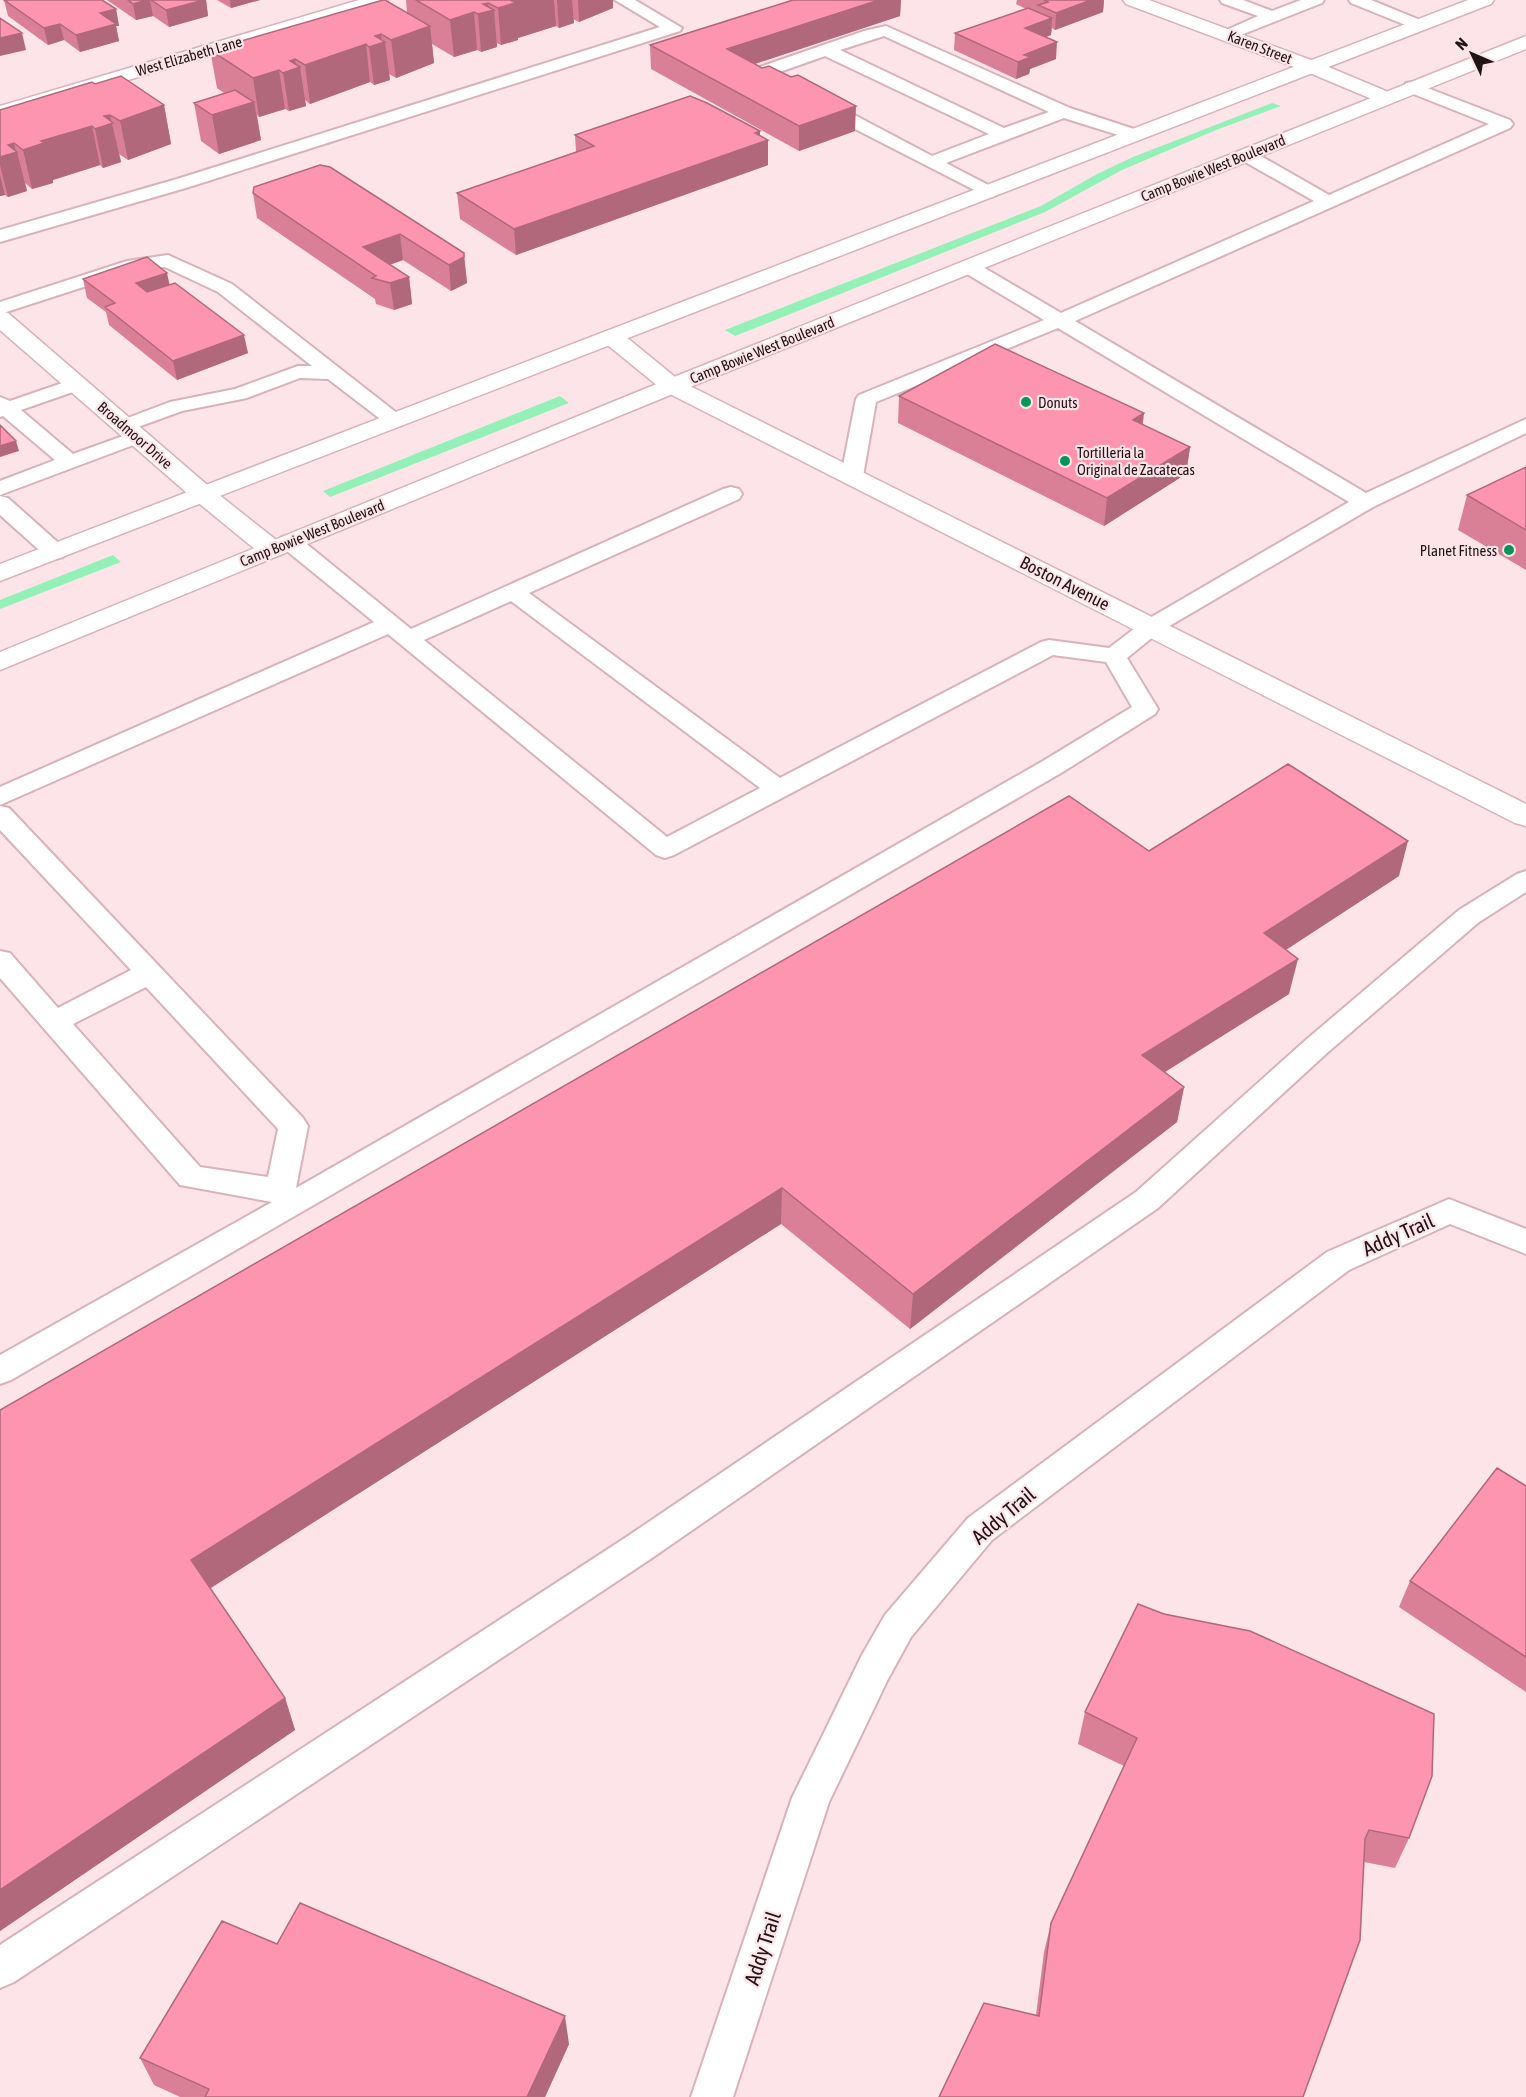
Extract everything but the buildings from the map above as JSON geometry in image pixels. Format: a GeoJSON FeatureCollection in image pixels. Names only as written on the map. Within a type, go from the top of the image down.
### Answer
{"type":"FeatureCollection","features":[{"type":"Feature","properties":{"kind":"main road","name":"West Elizabeth Lane"},"geometry":{"type":"LineString","coordinates":[[0,112],[379,0]]}},
{"type":"Feature","properties":{"kind":"main road","name":"Karen Street"},"geometry":{"type":"LineString","coordinates":[[1132,0],[1312,67],[1386,98]]}},
{"type":"Feature","properties":{"kind":"main road"},"geometry":{"type":"LineString","coordinates":[[0,573],[1485,0]]}},
{"type":"Feature","properties":{"kind":"main road","name":"Camp Bowie West Boulevard"},"geometry":{"type":"LineString","coordinates":[[0,662],[672,386],[1526,42]]}},
{"type":"Feature","properties":{"kind":"main road","name":"Broadmoor Drive"},"geometry":{"type":"LineString","coordinates":[[0,318],[204,495],[281,545]]}},
{"type":"Feature","properties":{"kind":"main road","name":"Boston Avenue"},"geometry":{"type":"LineString","coordinates":[[612,337],[672,386],[1526,816]]}},
{"type":"Feature","properties":{"kind":"lane"},"geometry":{"type":"LineString","coordinates":[[0,236],[194,180],[674,28],[623,0]]}},
{"type":"Feature","properties":{"kind":"lane"},"geometry":{"type":"LineString","coordinates":[[1228,0],[1272,16]]}},
{"type":"Feature","properties":{"kind":"lane"},"geometry":{"type":"LineString","coordinates":[[1228,35],[1316,0]]}},
{"type":"Feature","properties":{"kind":"lane"},"geometry":{"type":"LineString","coordinates":[[1357,0],[1419,25]]}},
{"type":"Feature","properties":{"kind":"lane"},"geometry":{"type":"LineString","coordinates":[[988,192],[760,73],[870,34],[886,31],[1064,111],[1134,135]]}},
{"type":"Feature","properties":{"kind":"lane"},"geometry":{"type":"LineString","coordinates":[[826,50],[1002,134]]}},
{"type":"Feature","properties":{"kind":"lane"},"geometry":{"type":"LineString","coordinates":[[852,476],[866,399],[1059,321],[1510,122],[1412,87]]}},
{"type":"Feature","properties":{"kind":"lane"},"geometry":{"type":"LineString","coordinates":[[931,162],[1064,111]]}},
{"type":"Feature","properties":{"kind":"lane"},"geometry":{"type":"LineString","coordinates":[[1246,155],[1329,202]]}},
{"type":"Feature","properties":{"kind":"lane"},"geometry":{"type":"LineString","coordinates":[[0,308],[134,265],[168,261],[225,288],[395,421]]}},
{"type":"Feature","properties":{"kind":"lane"},"geometry":{"type":"LineString","coordinates":[[969,267],[1365,502]]}},
{"type":"Feature","properties":{"kind":"lane"},"geometry":{"type":"LineString","coordinates":[[0,488],[70,462],[177,406],[240,394],[298,372],[333,373]]}},
{"type":"Feature","properties":{"kind":"lane"},"geometry":{"type":"LineString","coordinates":[[2,408],[77,384]]}},
{"type":"Feature","properties":{"kind":"lane"},"geometry":{"type":"LineString","coordinates":[[2,408],[70,462]]}},
{"type":"Feature","properties":{"kind":"lane"},"geometry":{"type":"LineString","coordinates":[[281,545],[399,632],[665,849],[1049,646],[1114,656],[1151,627],[1365,502],[1526,425]]}},
{"type":"Feature","properties":{"kind":"lane"},"geometry":{"type":"LineString","coordinates":[[0,797],[399,632],[513,592],[731,494]]}},
{"type":"Feature","properties":{"kind":"lane"},"geometry":{"type":"LineString","coordinates":[[0,502],[55,552]]}},
{"type":"Feature","properties":{"kind":"lane"},"geometry":{"type":"LineString","coordinates":[[513,592],[778,789]]}},
{"type":"Feature","properties":{"kind":"lane"},"geometry":{"type":"LineString","coordinates":[[0,1371],[286,1198],[1052,767],[1146,709],[1114,656]]}},
{"type":"Feature","properties":{"kind":"lane"},"geometry":{"type":"LineString","coordinates":[[0,814],[293,1126],[286,1198]]}},
{"type":"Feature","properties":{"kind":"lane"},"geometry":{"type":"LineString","coordinates":[[0,1968],[637,1549],[1147,1200],[1317,1046],[1469,916],[1526,880]]}},
{"type":"Feature","properties":{"kind":"lane"},"geometry":{"type":"LineString","coordinates":[[0,960],[191,1177],[286,1198]]}},
{"type":"Feature","properties":{"kind":"lane"},"geometry":{"type":"LineString","coordinates":[[54,1022],[149,973]]}},
{"type":"Feature","properties":{"kind":"lane","name":"Addy Trail"},"geometry":{"type":"LineString","coordinates":[[712,2097],[816,1788],[875,1666],[898,1626],[980,1529],[1338,1261],[1449,1211],[1526,1242]]}},
{"type":"Feature","properties":{"kind":"green space"},"geometry":{"type":"Polygon","coordinates":[[[1272,103],[1281,106],[1216,130],[1122,170],[1045,212],[735,336],[725,330],[1041,206],[1097,174],[1133,157],[1272,103]]]}},
{"type":"Feature","properties":{"kind":"green space"},"geometry":{"type":"Polygon","coordinates":[[[560,396],[569,403],[330,497],[323,491],[560,396]]]}},
{"type":"Feature","properties":{"kind":"green space"},"geometry":{"type":"Polygon","coordinates":[[[113,555],[121,562],[0,609],[0,600],[113,555]]]}},
{"type":"Feature","properties":{"kind":"place","name":"Donuts"},"geometry":{"type":"Point","coordinates":[1026,402]}},
{"type":"Feature","properties":{"kind":"place","name":"Tortilleria la Original de Zacatecas"},"geometry":{"type":"Point","coordinates":[1065,461]}},
{"type":"Feature","properties":{"kind":"place","name":"Planet Fitness"},"geometry":{"type":"Point","coordinates":[1509,550]}}]}
